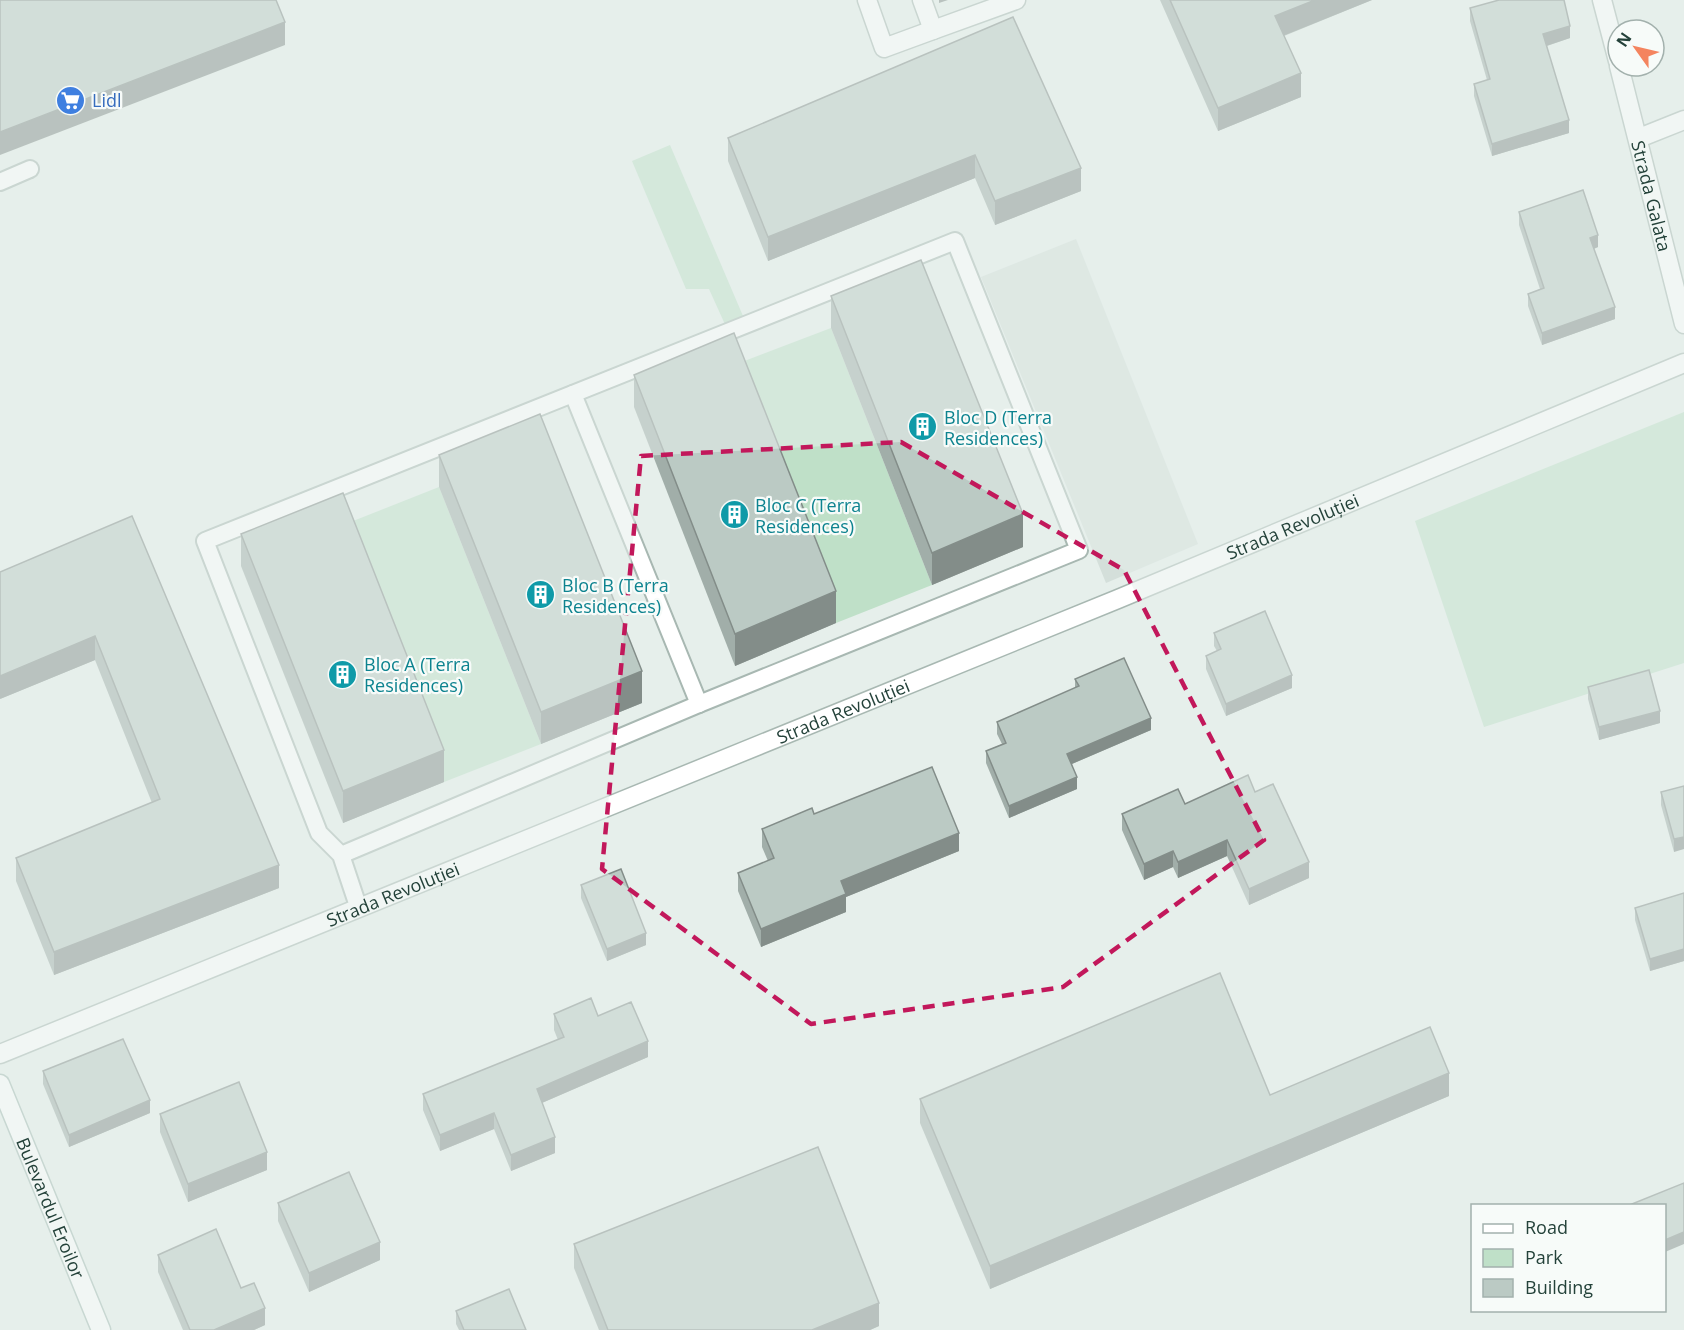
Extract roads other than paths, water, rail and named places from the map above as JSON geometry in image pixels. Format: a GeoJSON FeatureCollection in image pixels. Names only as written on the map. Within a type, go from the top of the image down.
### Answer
{"type":"FeatureCollection","features":[{"type":"Feature","properties":{"kind":"street"},"geometry":{"type":"LineString","coordinates":[[867,0],[884,48],[1016,0]]}},
{"type":"Feature","properties":{"kind":"street"},"geometry":{"type":"LineString","coordinates":[[922,0],[933,30]]}},
{"type":"Feature","properties":{"kind":"street"},"geometry":{"type":"LineString","coordinates":[[1602,0],[1607,18]]}},
{"type":"Feature","properties":{"kind":"street","name":"Strada Galata"},"geometry":{"type":"LineString","coordinates":[[1622,78],[1684,324]]}},
{"type":"Feature","properties":{"kind":"street"},"geometry":{"type":"LineString","coordinates":[[1639,138],[1684,120]]}},
{"type":"Feature","properties":{"kind":"street","name":"Strada Revoluției"},"geometry":{"type":"LineString","coordinates":[[0,1054],[358,906],[1118,599],[1684,363]]}},
{"type":"Feature","properties":{"kind":"street","name":"Bulevardul Eroilor"},"geometry":{"type":"LineString","coordinates":[[0,1084],[101,1330]]}},
{"type":"Feature","properties":{"kind":"lane"},"geometry":{"type":"LineString","coordinates":[[0,182],[30,169]]}},
{"type":"Feature","properties":{"kind":"lane"},"geometry":{"type":"LineString","coordinates":[[340,855],[1079,550],[955,241],[205,541],[319,833],[340,855],[358,906]]}},
{"type":"Feature","properties":{"kind":"lane"},"geometry":{"type":"LineString","coordinates":[[573,394],[699,705]]}},
{"type":"Feature","properties":{"kind":"place","name":"Lidl"},"geometry":{"type":"Point","coordinates":[71,100]}},
{"type":"Feature","properties":{"kind":"place","name":"Bloc D (Terra Residences)"},"geometry":{"type":"Point","coordinates":[923,427]}},
{"type":"Feature","properties":{"kind":"place","name":"Bloc C (Terra Residences)"},"geometry":{"type":"Point","coordinates":[734,515]}},
{"type":"Feature","properties":{"kind":"place","name":"Bloc B (Terra Residences)"},"geometry":{"type":"Point","coordinates":[541,595]}},
{"type":"Feature","properties":{"kind":"place","name":"Bloc A (Terra Residences)"},"geometry":{"type":"Point","coordinates":[343,674]}}]}
